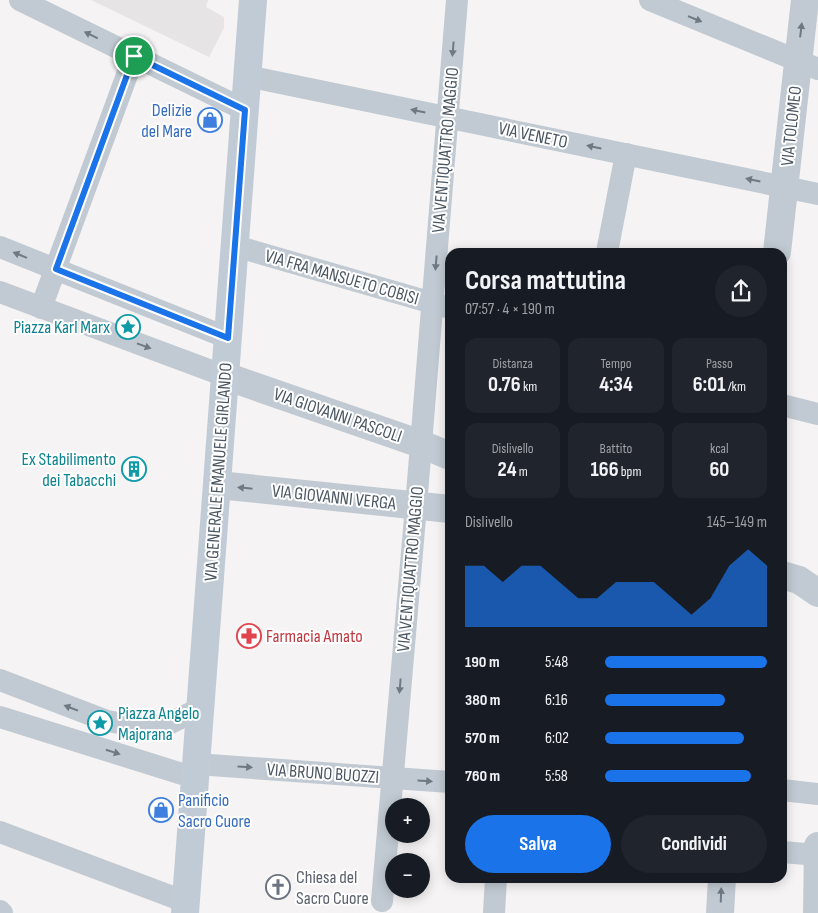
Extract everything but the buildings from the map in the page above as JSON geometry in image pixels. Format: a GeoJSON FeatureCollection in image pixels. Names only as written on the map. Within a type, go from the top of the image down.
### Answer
{"type":"FeatureCollection","features":[{"type":"Feature","properties":{"kind":"main road","name":"VIA GENERALE EMANUELE GIRLANDO"},"geometry":{"type":"LineString","coordinates":[[186,907],[253,0]]}},
{"type":"Feature","properties":{"kind":"street"},"geometry":{"type":"LineString","coordinates":[[20,0],[245,110]]}},
{"type":"Feature","properties":{"kind":"street","name":"VIA VENTIQUATTRO MAGGIO"},"geometry":{"type":"LineString","coordinates":[[382,900],[421,444],[441,306],[448,117],[457,0]]}},
{"type":"Feature","properties":{"kind":"street"},"geometry":{"type":"LineString","coordinates":[[650,0],[808,65]]}},
{"type":"Feature","properties":{"kind":"street","name":"VIA TOLOMEO"},"geometry":{"type":"LineString","coordinates":[[777,248],[784,187],[808,65],[805,0]]}},
{"type":"Feature","properties":{"kind":"street"},"geometry":{"type":"LineString","coordinates":[[41,308],[134,56]]}},
{"type":"Feature","properties":{"kind":"street","name":"VIA VENETO"},"geometry":{"type":"LineString","coordinates":[[247,76],[818,194]]}},
{"type":"Feature","properties":{"kind":"street"},"geometry":{"type":"LineString","coordinates":[[608,248],[626,154]]}},
{"type":"Feature","properties":{"kind":"street"},"geometry":{"type":"LineString","coordinates":[[0,246],[59,260],[228,338]]}},
{"type":"Feature","properties":{"kind":"street","name":"VIA FRA MANSUETO COBISI"},"geometry":{"type":"LineString","coordinates":[[235,246],[441,306]]}},
{"type":"Feature","properties":{"kind":"street"},"geometry":{"type":"LineString","coordinates":[[0,292],[225,376]]}},
{"type":"Feature","properties":{"kind":"street","name":"VIA GIOVANNI PASCOLI"},"geometry":{"type":"LineString","coordinates":[[225,376],[445,454]]}},
{"type":"Feature","properties":{"kind":"street"},"geometry":{"type":"LineString","coordinates":[[787,406],[818,414]]}},
{"type":"Feature","properties":{"kind":"street","name":"VIA GIOVANNI VERGA"},"geometry":{"type":"LineString","coordinates":[[218,485],[445,508]]}},
{"type":"Feature","properties":{"kind":"street"},"geometry":{"type":"LineString","coordinates":[[0,680],[106,721],[123,724],[164,726],[200,708]]}},
{"type":"Feature","properties":{"kind":"street","name":"VIA BRUNO BUOZZI"},"geometry":{"type":"LineString","coordinates":[[0,717],[196,771],[445,782]]}},
{"type":"Feature","properties":{"kind":"street"},"geometry":{"type":"LineString","coordinates":[[787,791],[818,794]]}},
{"type":"Feature","properties":{"kind":"street"},"geometry":{"type":"LineString","coordinates":[[0,832],[186,907]]}},
{"type":"Feature","properties":{"kind":"street"},"geometry":{"type":"LineString","coordinates":[[787,852],[818,852],[817,913]]}},
{"type":"Feature","properties":{"kind":"street"},"geometry":{"type":"LineString","coordinates":[[494,913],[496,883]]}},
{"type":"Feature","properties":{"kind":"street"},"geometry":{"type":"LineString","coordinates":[[720,913],[722,883]]}},
{"type":"Feature","properties":{"kind":"shaded area"},"geometry":{"type":"Polygon","coordinates":[[[91,0],[208,0],[206,7],[224,17],[224,28],[209,57],[91,0]]]}},
{"type":"Feature","properties":{"kind":"place","name":"Delizie del Mare"},"geometry":{"type":"Point","coordinates":[210,120]}},
{"type":"Feature","properties":{"kind":"place","name":"Piazza Karl Marx"},"geometry":{"type":"Point","coordinates":[128,327]}},
{"type":"Feature","properties":{"kind":"place","name":"Ex Stabilimento dei Tabacchi"},"geometry":{"type":"Point","coordinates":[134,469]}},
{"type":"Feature","properties":{"kind":"place","name":"Farmacia Amato"},"geometry":{"type":"Point","coordinates":[249,636]}},
{"type":"Feature","properties":{"kind":"place","name":"Piazza Angelo Majorana"},"geometry":{"type":"Point","coordinates":[100,723]}},
{"type":"Feature","properties":{"kind":"place","name":"Panificio Sacro Cuore"},"geometry":{"type":"Point","coordinates":[161,810]}},
{"type":"Feature","properties":{"kind":"place","name":"Chiesa del Sacro Cuore"},"geometry":{"type":"Point","coordinates":[278,887]}},
{"type":"Feature","properties":{"kind":"route"},"geometry":{"type":"LineString","coordinates":[[134,56],[245,110],[228,338],[56,269],[134,56]]}}]}
